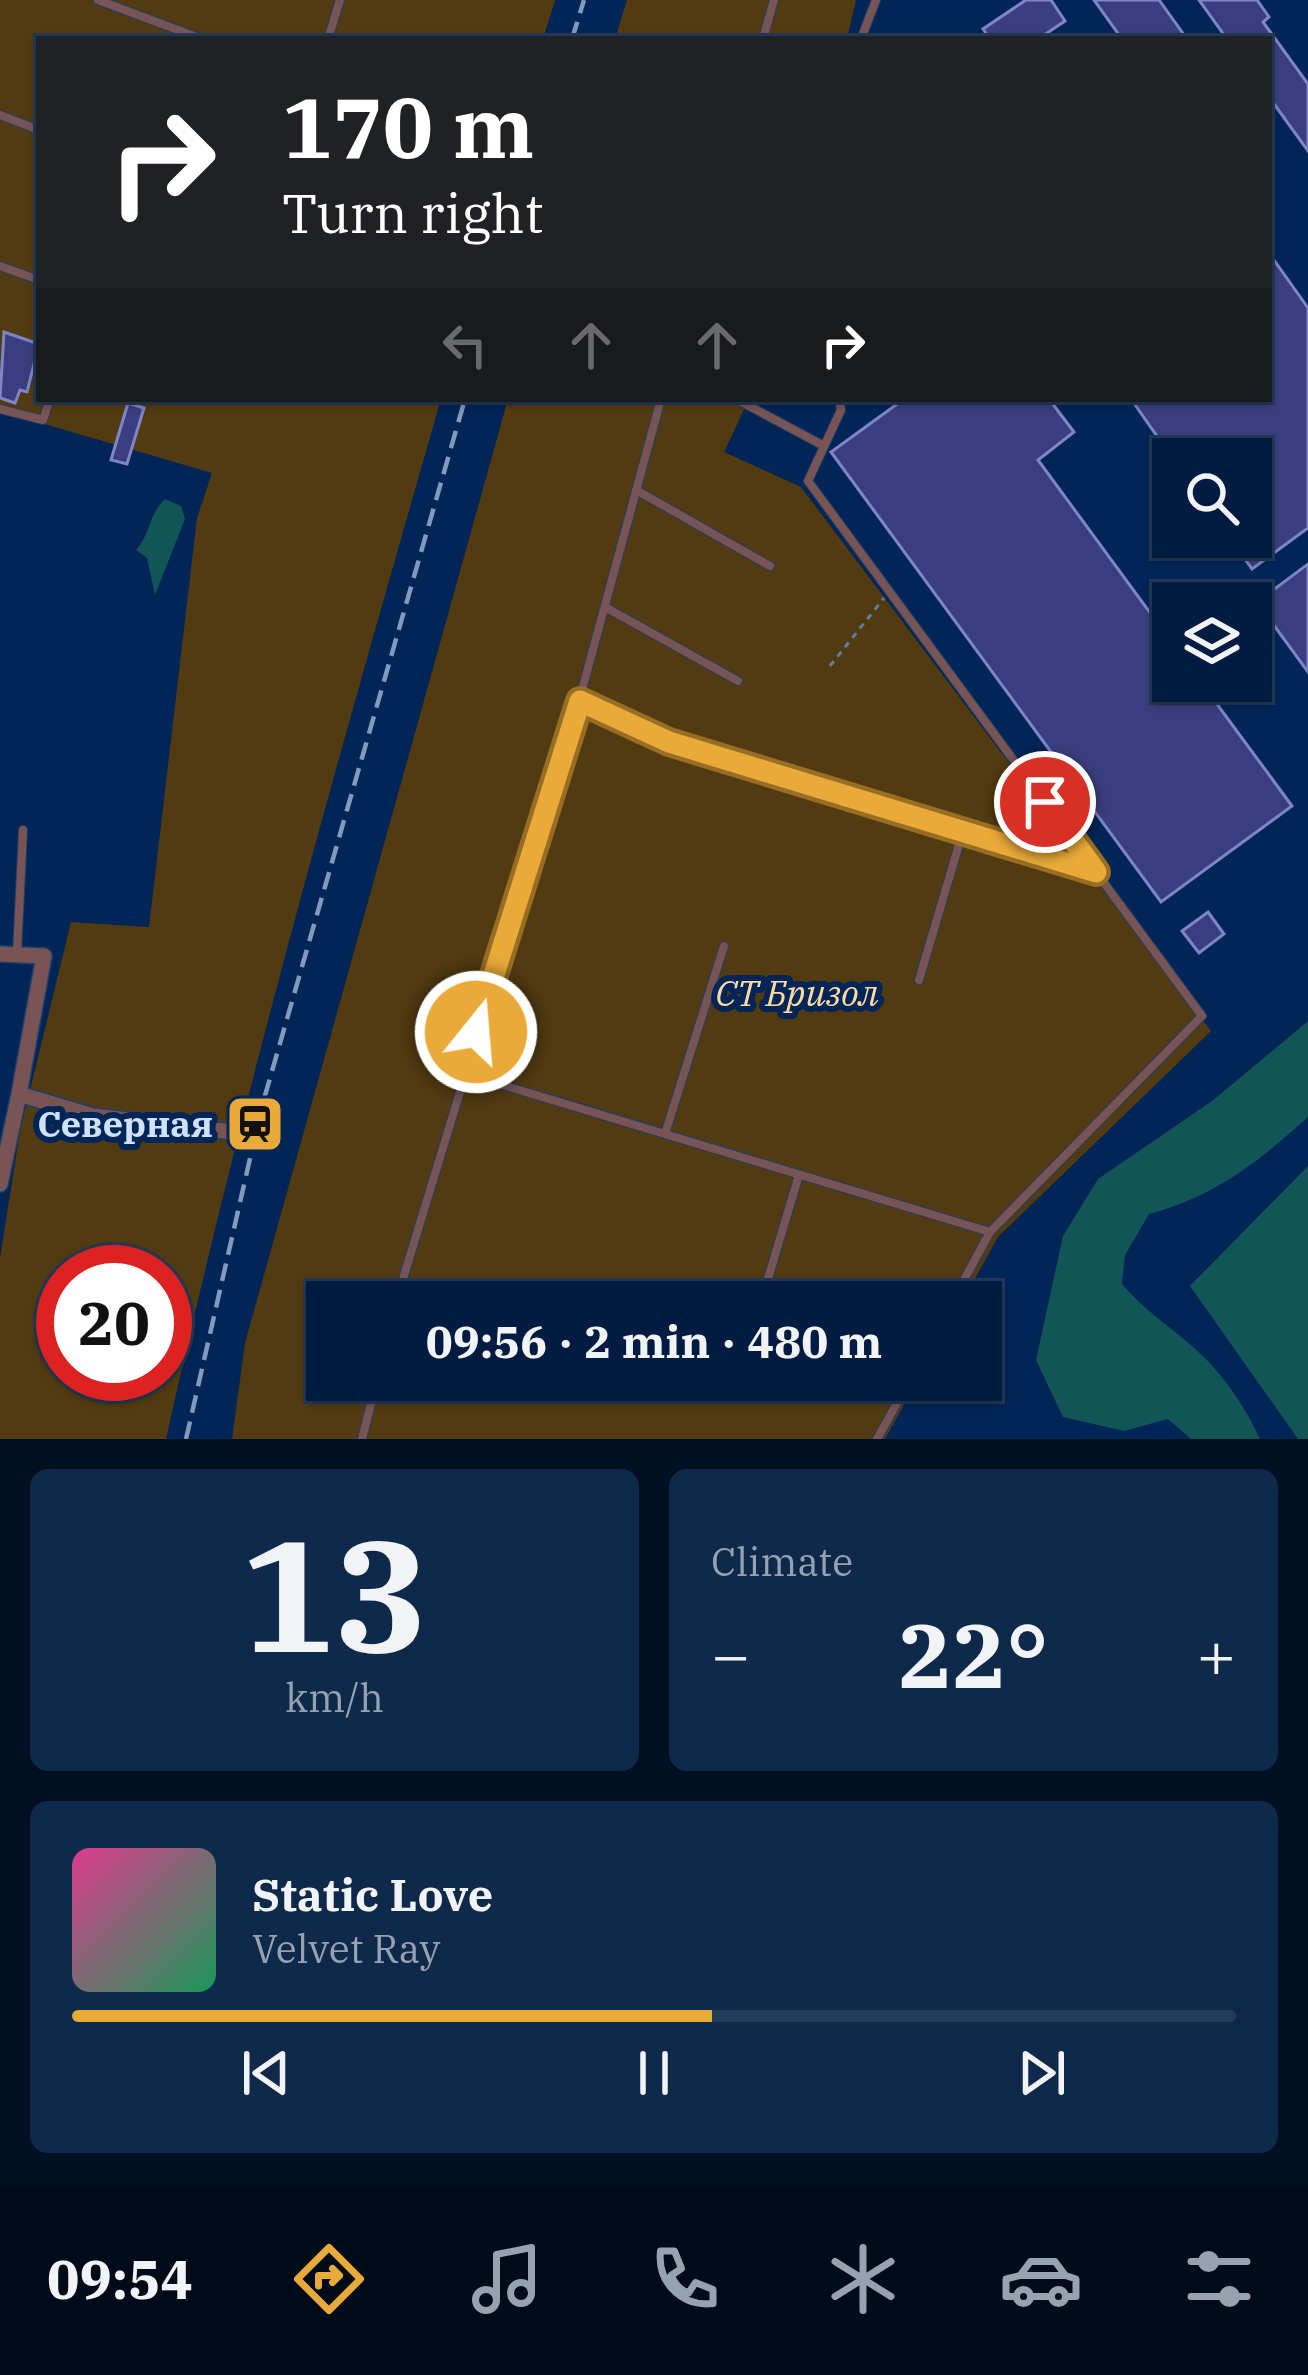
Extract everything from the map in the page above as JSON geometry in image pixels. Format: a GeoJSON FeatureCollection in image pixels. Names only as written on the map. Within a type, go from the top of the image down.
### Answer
{"type":"FeatureCollection","features":[{"type":"Feature","properties":{"kind":"street"},"geometry":{"type":"LineString","coordinates":[[0,1184],[44,956],[8,955]]}},
{"type":"Feature","properties":{"kind":"street"},"geometry":{"type":"LineString","coordinates":[[19,1094],[93,1116],[233,1132]]}},
{"type":"Feature","properties":{"kind":"lane"},"geometry":{"type":"LineString","coordinates":[[98,0],[194,36]]}},
{"type":"Feature","properties":{"kind":"lane"},"geometry":{"type":"LineString","coordinates":[[329,36],[340,0]]}},
{"type":"Feature","properties":{"kind":"lane"},"geometry":{"type":"LineString","coordinates":[[764,36],[774,0]]}},
{"type":"Feature","properties":{"kind":"lane"},"geometry":{"type":"LineString","coordinates":[[862,36],[876,0]]}},
{"type":"Feature","properties":{"kind":"lane"},"geometry":{"type":"LineString","coordinates":[[0,116],[36,129]]}},
{"type":"Feature","properties":{"kind":"lane"},"geometry":{"type":"LineString","coordinates":[[0,266],[36,279]]}},
{"type":"Feature","properties":{"kind":"lane"},"geometry":{"type":"LineString","coordinates":[[0,409],[43,420],[49,402]]}},
{"type":"Feature","properties":{"kind":"lane"},"geometry":{"type":"LineString","coordinates":[[402,1281],[580,701],[660,402]]}},
{"type":"Feature","properties":{"kind":"lane"},"geometry":{"type":"LineString","coordinates":[[742,402],[824,446]]}},
{"type":"Feature","properties":{"kind":"lane"},"geometry":{"type":"LineString","coordinates":[[840,402],[841,410],[808,482],[1202,1016],[990,1232],[963,1281]]}},
{"type":"Feature","properties":{"kind":"lane"},"geometry":{"type":"LineString","coordinates":[[636,490],[770,566]]}},
{"type":"Feature","properties":{"kind":"lane"},"geometry":{"type":"LineString","coordinates":[[605,607],[738,681]]}},
{"type":"Feature","properties":{"kind":"lane"},"geometry":{"type":"LineString","coordinates":[[580,701],[669,742],[1096,872]]}},
{"type":"Feature","properties":{"kind":"lane"},"geometry":{"type":"LineString","coordinates":[[8,955],[23,830]]}},
{"type":"Feature","properties":{"kind":"lane"},"geometry":{"type":"LineString","coordinates":[[919,980],[963,832]]}},
{"type":"Feature","properties":{"kind":"lane"},"geometry":{"type":"LineString","coordinates":[[665,1134],[724,946]]}},
{"type":"Feature","properties":{"kind":"lane"},"geometry":{"type":"LineString","coordinates":[[463,1073],[990,1232]]}},
{"type":"Feature","properties":{"kind":"lane"},"geometry":{"type":"LineString","coordinates":[[766,1281],[799,1174]]}},
{"type":"Feature","properties":{"kind":"lane"},"geometry":{"type":"LineString","coordinates":[[362,1439],[372,1401]]}},
{"type":"Feature","properties":{"kind":"lane"},"geometry":{"type":"LineString","coordinates":[[877,1439],[898,1401]]}},
{"type":"Feature","properties":{"kind":"path"},"geometry":{"type":"LineString","coordinates":[[830,666],[889,592]]}},
{"type":"Feature","properties":{"kind":"green space"},"geometry":{"type":"Polygon","coordinates":[[[0,0],[555,0],[544,36],[36,36],[36,402],[440,402],[261,1047],[192,1325],[192,1245],[36,1245],[36,1401],[175,1401],[166,1439],[0,1439],[0,1258],[20,1131],[71,922],[149,927],[197,518],[212,473],[0,411],[0,0]]]}},
{"type":"Feature","properties":{"kind":"green space"},"geometry":{"type":"Polygon","coordinates":[[[627,0],[856,0],[848,36],[616,36],[627,0]]]}},
{"type":"Feature","properties":{"kind":"green space","name":"СТ Бризол"},"geometry":{"type":"Polygon","coordinates":[[[507,402],[748,402],[724,452],[801,487],[1211,1031],[998,1237],[974,1281],[306,1281],[306,1401],[906,1401],[885,1439],[232,1439],[245,1343],[507,402]]]}},
{"type":"Feature","properties":{"kind":"shaded area"},"geometry":{"type":"Polygon","coordinates":[[[165,499],[181,506],[185,519],[155,595],[147,558],[136,550],[165,499]]]}},
{"type":"Feature","properties":{"kind":"shaded area"},"geometry":{"type":"Polygon","coordinates":[[[1308,1021],[1308,1117],[1234,1176],[1195,1198],[1149,1214],[1125,1255],[1122,1284],[1213,1367],[1260,1439],[1191,1439],[1168,1419],[1124,1431],[1063,1417],[1036,1360],[1063,1236],[1098,1179],[1212,1101],[1308,1021]]]}},
{"type":"Feature","properties":{"kind":"shaded area"},"geometry":{"type":"Polygon","coordinates":[[[1308,1166],[1308,1439],[1298,1439],[1190,1286],[1308,1166]]]}},
{"type":"Feature","properties":{"kind":"building"},"geometry":{"type":"Polygon","coordinates":[[[1026,0],[1051,0],[1065,21],[1042,36],[988,36],[983,29],[1026,0]]]}},
{"type":"Feature","properties":{"kind":"building"},"geometry":{"type":"Polygon","coordinates":[[[1094,0],[1159,0],[1185,36],[1120,36],[1094,0]]]}},
{"type":"Feature","properties":{"kind":"building"},"geometry":{"type":"Polygon","coordinates":[[[1199,0],[1257,0],[1269,17],[1263,22],[1308,84],[1308,151],[1272,101],[1272,36],[1225,36],[1199,0]]]}},
{"type":"Feature","properties":{"kind":"building"},"geometry":{"type":"Polygon","coordinates":[[[1272,257],[1308,308],[1308,528],[1272,554],[1272,438],[1158,438],[1133,402],[1272,402],[1272,257]]]}},
{"type":"Feature","properties":{"kind":"building"},"geometry":{"type":"Polygon","coordinates":[[[4,332],[36,343],[36,356],[27,392],[20,390],[15,403],[0,398],[4,332]]]}},
{"type":"Feature","properties":{"kind":"building"},"geometry":{"type":"Polygon","coordinates":[[[900,402],[1051,402],[1074,432],[1038,460],[1152,615],[1152,702],[1215,702],[1292,806],[1161,902],[831,452],[900,402]]]}},
{"type":"Feature","properties":{"kind":"building"},"geometry":{"type":"Polygon","coordinates":[[[128,403],[144,408],[127,464],[111,460],[128,403]]]}},
{"type":"Feature","properties":{"kind":"building"},"geometry":{"type":"Polygon","coordinates":[[[1244,558],[1267,558],[1252,569],[1244,558]]]}},
{"type":"Feature","properties":{"kind":"building"},"geometry":{"type":"Polygon","coordinates":[[[1308,564],[1308,672],[1272,623],[1272,591],[1308,564]]]}},
{"type":"Feature","properties":{"kind":"building"},"geometry":{"type":"Polygon","coordinates":[[[1208,912],[1224,934],[1199,953],[1182,931],[1208,912]]]}},
{"type":"Feature","properties":{"kind":"railway"},"geometry":{"type":"LineString","coordinates":[[573,36],[584,0]]}},
{"type":"Feature","properties":{"kind":"railway"},"geometry":{"type":"LineString","coordinates":[[186,1439],[262,1106],[464,402]]}},
{"type":"Feature","properties":{"kind":"place","name":"Северная"},"geometry":{"type":"Point","coordinates":[255,1124]}},
{"type":"Feature","properties":{"kind":"route"},"geometry":{"type":"LineString","coordinates":[[476,1032],[580,701],[669,742],[1096,872],[1045,802]]}}]}
